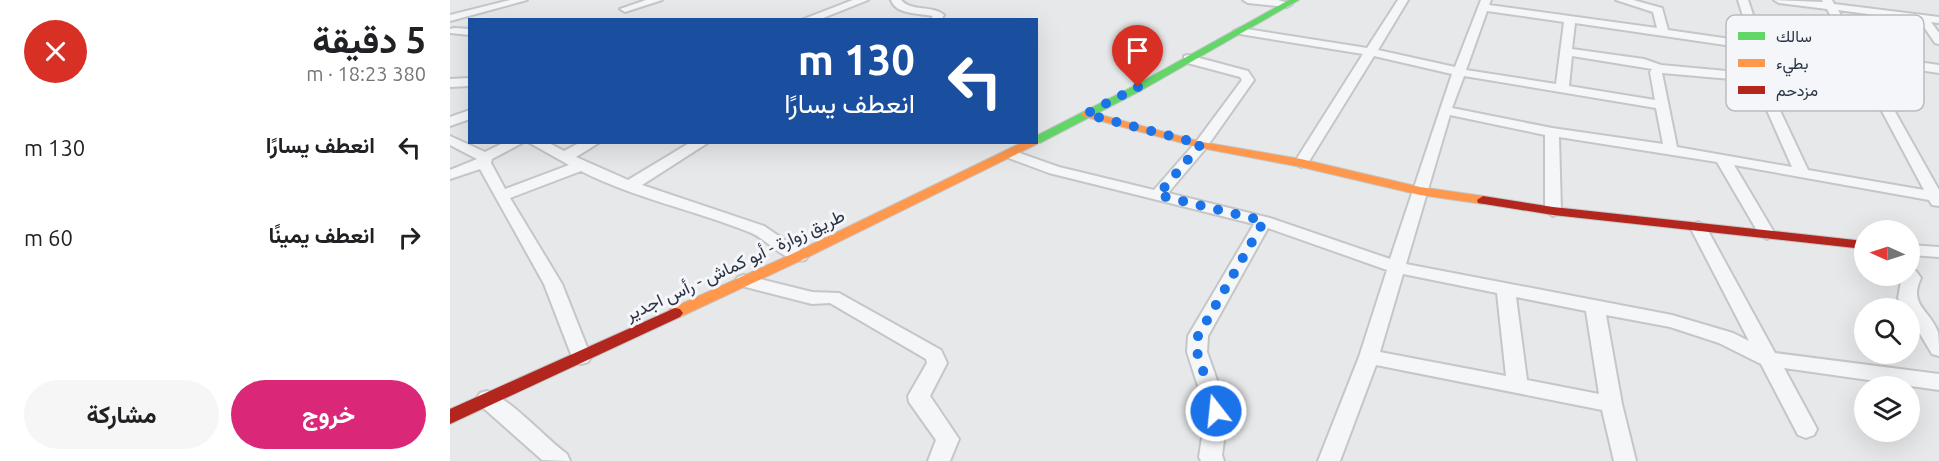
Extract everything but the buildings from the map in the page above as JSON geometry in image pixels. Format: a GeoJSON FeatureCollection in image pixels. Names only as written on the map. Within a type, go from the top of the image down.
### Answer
{"type":"FeatureCollection","features":[{"type":"Feature","properties":{"kind":"main road","name":"طريق زوارة - أبو كماش - رأس اجدير"},"geometry":{"type":"LineString","coordinates":[[1038,139],[1291,2]]}},
{"type":"Feature","properties":{"kind":"main road"},"geometry":{"type":"LineString","coordinates":[[1086,114],[1201,144],[1301,163],[1420,191],[1553,211],[1854,244]]}},
{"type":"Feature","properties":{"kind":"main road","name":"طريق زوارة - أبو كماش - رأس اجدير"},"geometry":{"type":"LineString","coordinates":[[450,417],[799,256],[1029,144]]}},
{"type":"Feature","properties":{"kind":"street"},"geometry":{"type":"LineString","coordinates":[[474,0],[485,9]]}},
{"type":"Feature","properties":{"kind":"street"},"geometry":{"type":"LineString","coordinates":[[450,18],[522,0]]}},
{"type":"Feature","properties":{"kind":"street"},"geometry":{"type":"LineString","coordinates":[[623,5],[657,0]]}},
{"type":"Feature","properties":{"kind":"street"},"geometry":{"type":"LineString","coordinates":[[812,18],[863,0]]}},
{"type":"Feature","properties":{"kind":"street"},"geometry":{"type":"LineString","coordinates":[[896,0],[897,4],[904,8],[935,13],[939,15],[937,18]]}},
{"type":"Feature","properties":{"kind":"street"},"geometry":{"type":"LineString","coordinates":[[1248,0],[1291,2]]}},
{"type":"Feature","properties":{"kind":"street"},"geometry":{"type":"LineString","coordinates":[[1301,163],[1403,0]]}},
{"type":"Feature","properties":{"kind":"street"},"geometry":{"type":"LineString","coordinates":[[1621,0],[1652,3],[1658,10],[1663,32]]}},
{"type":"Feature","properties":{"kind":"street"},"geometry":{"type":"LineString","coordinates":[[1743,0],[1748,15]]}},
{"type":"Feature","properties":{"kind":"street"},"geometry":{"type":"LineString","coordinates":[[1779,0],[1829,3],[1904,15]]}},
{"type":"Feature","properties":{"kind":"street"},"geometry":{"type":"LineString","coordinates":[[1329,461],[1369,357],[1399,268],[1445,110],[1485,4],[1570,19],[1726,41]]}},
{"type":"Feature","properties":{"kind":"street"},"geometry":{"type":"LineString","coordinates":[[1924,18],[1939,20]]}},
{"type":"Feature","properties":{"kind":"street"},"geometry":{"type":"LineString","coordinates":[[1562,89],[1570,19]]}},
{"type":"Feature","properties":{"kind":"street"},"geometry":{"type":"LineString","coordinates":[[1924,19],[1939,41]]}},
{"type":"Feature","properties":{"kind":"street"},"geometry":{"type":"LineString","coordinates":[[451,31],[468,32]]}},
{"type":"Feature","properties":{"kind":"street"},"geometry":{"type":"LineString","coordinates":[[1240,31],[1371,52],[1459,72],[1662,105]]}},
{"type":"Feature","properties":{"kind":"street"},"geometry":{"type":"LineString","coordinates":[[1566,52],[1644,63],[1660,68],[1726,75]]}},
{"type":"Feature","properties":{"kind":"street"},"geometry":{"type":"LineString","coordinates":[[1158,195],[1201,144],[1248,80],[1244,74],[1188,59]]}},
{"type":"Feature","properties":{"kind":"street"},"geometry":{"type":"LineString","coordinates":[[1924,67],[1939,69]]}},
{"type":"Feature","properties":{"kind":"street"},"geometry":{"type":"LineString","coordinates":[[1660,68],[1656,72],[1671,150]]}},
{"type":"Feature","properties":{"kind":"street"},"geometry":{"type":"LineString","coordinates":[[450,83],[468,82]]}},
{"type":"Feature","properties":{"kind":"street"},"geometry":{"type":"LineString","coordinates":[[1445,110],[1552,132],[1896,188],[1938,199]]}},
{"type":"Feature","properties":{"kind":"street"},"geometry":{"type":"LineString","coordinates":[[1774,111],[1803,173]]}},
{"type":"Feature","properties":{"kind":"street"},"geometry":{"type":"LineString","coordinates":[[1888,111],[1938,199]]}},
{"type":"Feature","properties":{"kind":"street"},"geometry":{"type":"LineString","coordinates":[[450,122],[468,115]]}},
{"type":"Feature","properties":{"kind":"street"},"geometry":{"type":"LineString","coordinates":[[1552,132],[1553,211]]}},
{"type":"Feature","properties":{"kind":"street"},"geometry":{"type":"LineString","coordinates":[[450,140],[485,160],[501,196],[553,284],[580,357]]}},
{"type":"Feature","properties":{"kind":"street"},"geometry":{"type":"LineString","coordinates":[[450,175],[485,160],[513,144]]}},
{"type":"Feature","properties":{"kind":"street"},"geometry":{"type":"LineString","coordinates":[[539,144],[580,166],[629,186],[759,229],[799,256]]}},
{"type":"Feature","properties":{"kind":"street"},"geometry":{"type":"LineString","coordinates":[[564,157],[589,144]]}},
{"type":"Feature","properties":{"kind":"street"},"geometry":{"type":"LineString","coordinates":[[629,186],[699,144]]}},
{"type":"Feature","properties":{"kind":"street"},"geometry":{"type":"LineString","coordinates":[[1011,154],[1054,170],[1264,221],[1399,268],[1672,321],[1716,335],[1769,359],[1939,380],[1937,375],[1939,372]]}},
{"type":"Feature","properties":{"kind":"street"},"geometry":{"type":"LineString","coordinates":[[1723,160],[1767,234]]}},
{"type":"Feature","properties":{"kind":"street"},"geometry":{"type":"LineString","coordinates":[[501,196],[580,166]]}},
{"type":"Feature","properties":{"kind":"street"},"geometry":{"type":"LineString","coordinates":[[1921,172],[1939,175]]}},
{"type":"Feature","properties":{"kind":"street"},"geometry":{"type":"LineString","coordinates":[[1213,461],[1210,457],[1216,411],[1197,352],[1198,336],[1264,221]]}},
{"type":"Feature","properties":{"kind":"street"},"geometry":{"type":"LineString","coordinates":[[1698,227],[1806,429]]}},
{"type":"Feature","properties":{"kind":"street"},"geometry":{"type":"LineString","coordinates":[[1920,251],[1939,252]]}},
{"type":"Feature","properties":{"kind":"street"},"geometry":{"type":"LineString","coordinates":[[744,281],[812,298],[833,297],[934,356],[937,363],[919,396],[920,402],[948,439],[939,461]]}},
{"type":"Feature","properties":{"kind":"street"},"geometry":{"type":"LineString","coordinates":[[1908,286],[1907,298],[1939,349]]}},
{"type":"Feature","properties":{"kind":"street"},"geometry":{"type":"LineString","coordinates":[[1506,290],[1517,386]]}},
{"type":"Feature","properties":{"kind":"street"},"geometry":{"type":"LineString","coordinates":[[1595,307],[1611,404],[1625,461]]}},
{"type":"Feature","properties":{"kind":"street"},"geometry":{"type":"LineString","coordinates":[[1369,357],[1611,404]]}},
{"type":"Feature","properties":{"kind":"street"},"geometry":{"type":"LineString","coordinates":[[487,399],[510,416],[545,451],[559,461]]}},
{"type":"Feature","properties":{"kind":"traffic: fast"},"geometry":{"type":"LineString","coordinates":[[1038,140],[1138,88],[1295,0]]}},
{"type":"Feature","properties":{"kind":"traffic: slow"},"geometry":{"type":"LineString","coordinates":[[1086,114],[1201,145],[1301,163],[1420,191],[1483,200]]}},
{"type":"Feature","properties":{"kind":"traffic: slow"},"geometry":{"type":"LineString","coordinates":[[675,313],[799,256],[1029,144]]}},
{"type":"Feature","properties":{"kind":"traffic: jam"},"geometry":{"type":"LineString","coordinates":[[1483,200],[1553,211],[1854,244]]}},
{"type":"Feature","properties":{"kind":"traffic: jam"},"geometry":{"type":"LineString","coordinates":[[450,417],[675,313]]}},
{"type":"Feature","properties":{"kind":"route"},"geometry":{"type":"LineString","coordinates":[[1138,87],[1086,114],[1201,144],[1158,195],[1264,221],[1198,336],[1197,352],[1206,373],[1216,411]]}}]}
